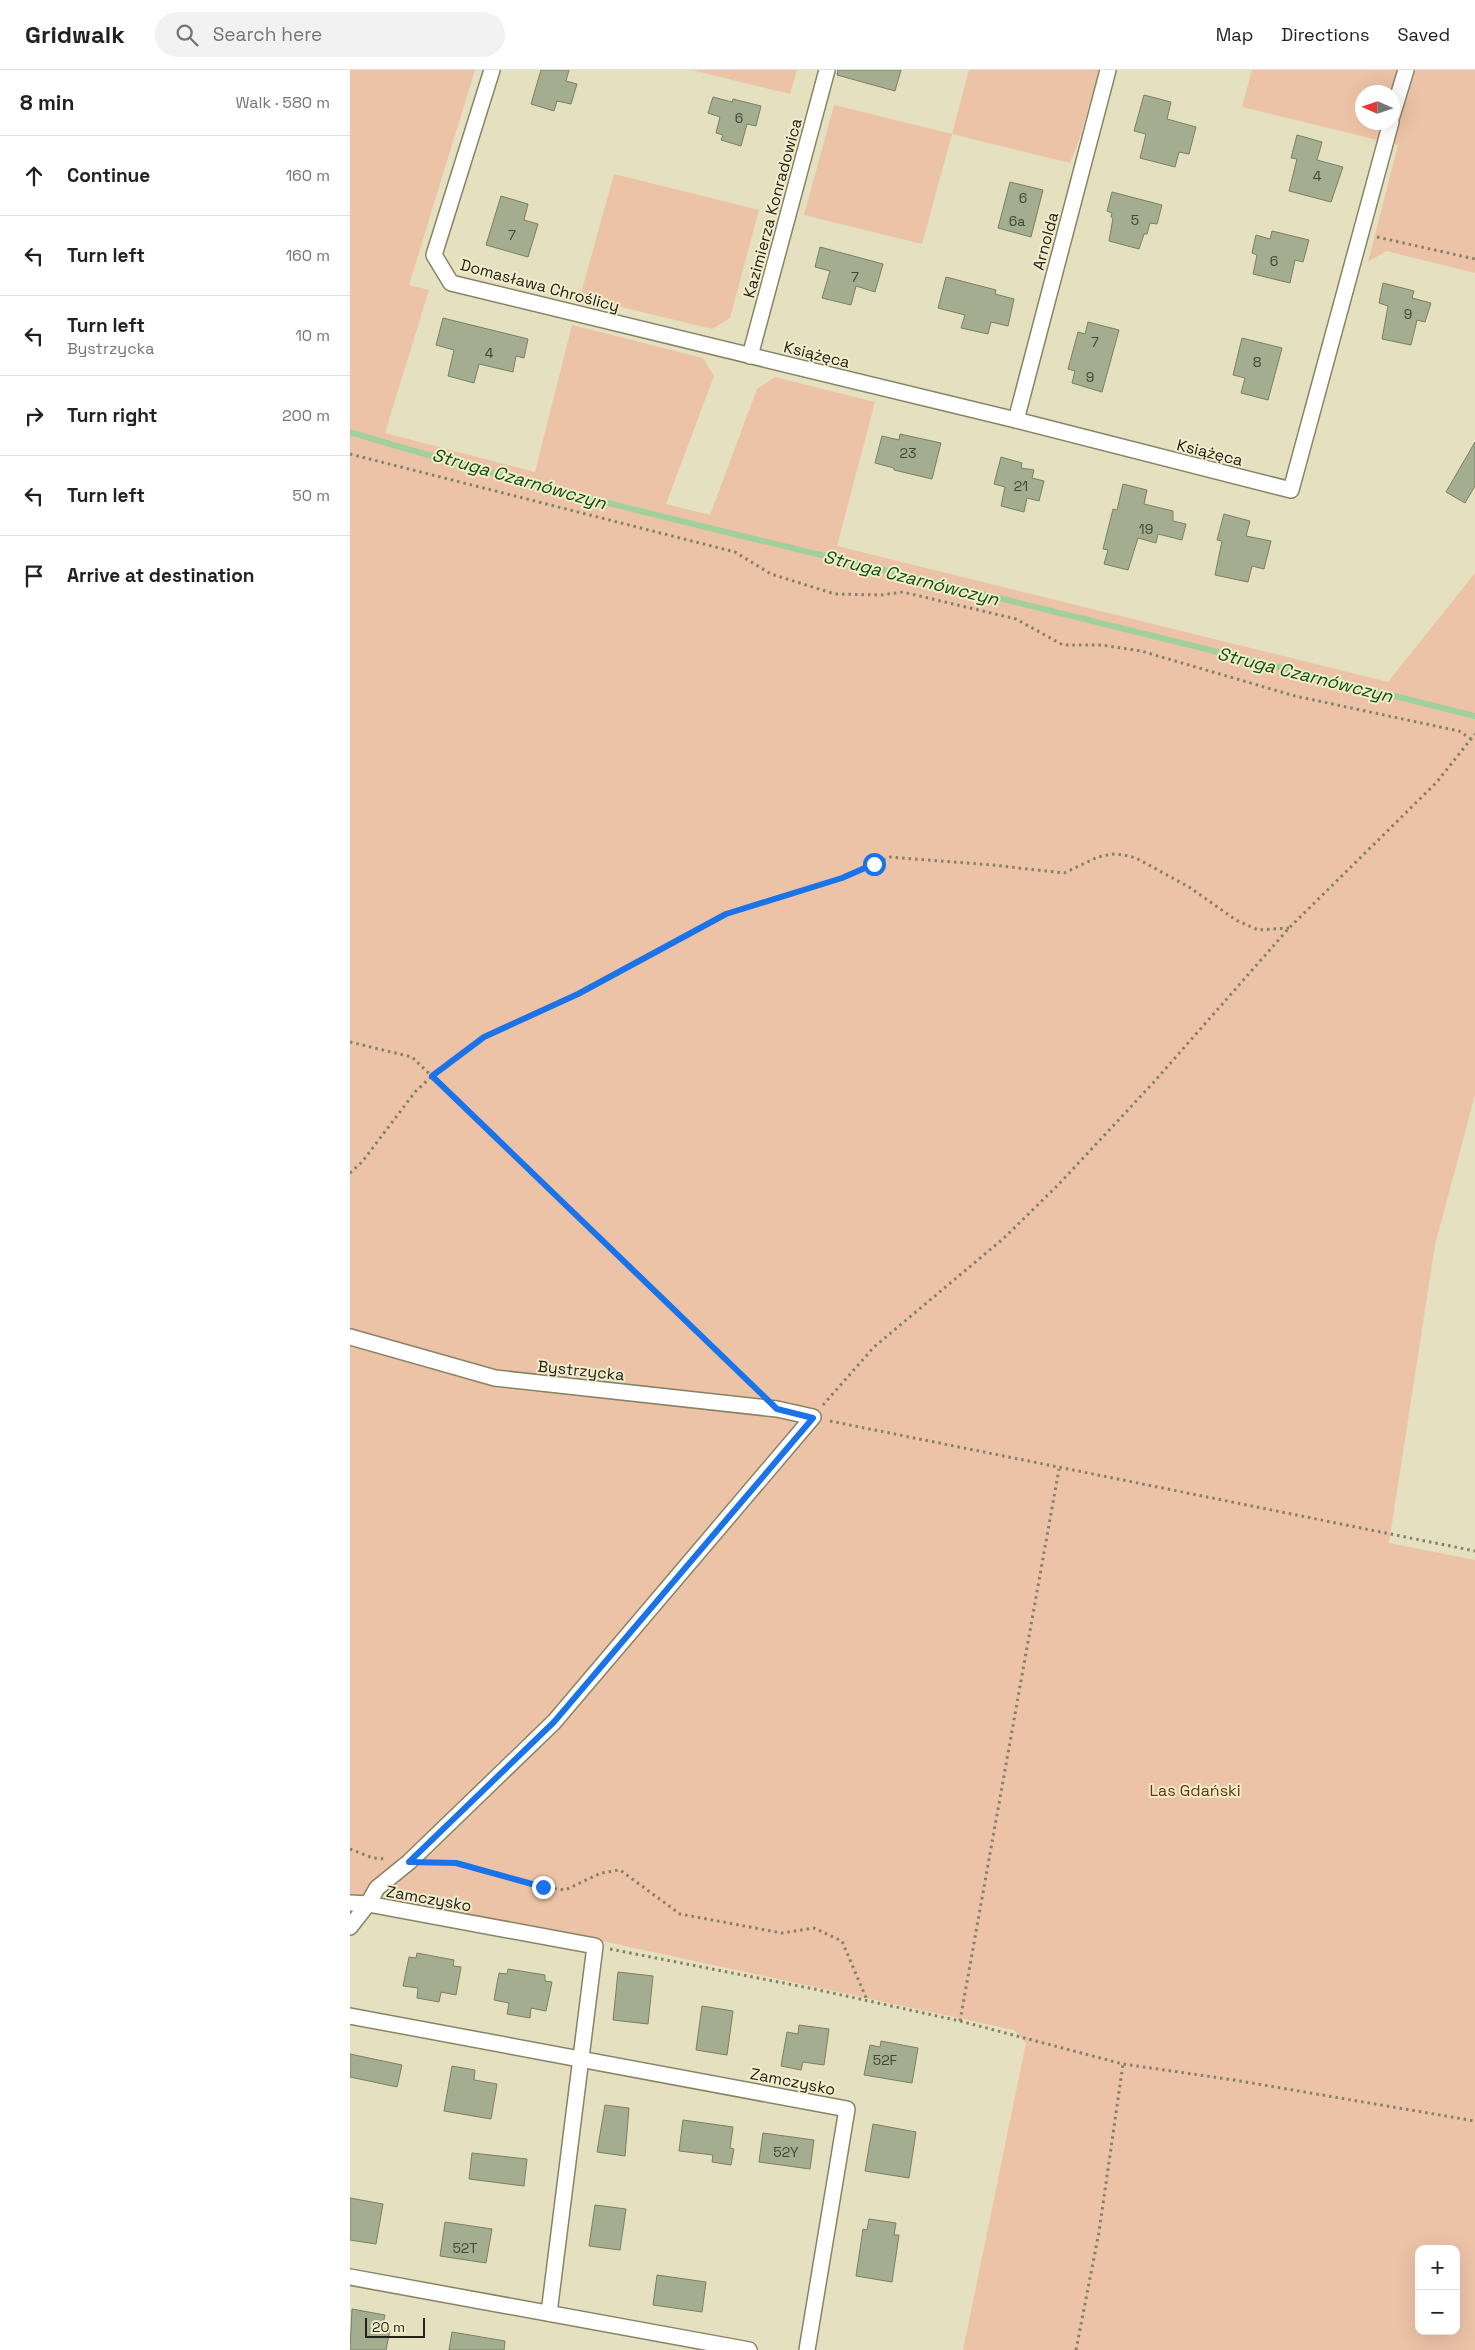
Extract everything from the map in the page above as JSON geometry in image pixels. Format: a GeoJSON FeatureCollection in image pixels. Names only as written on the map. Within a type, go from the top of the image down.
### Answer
{"type":"FeatureCollection","features":[{"type":"Feature","properties":{"kind":"street","name":"Domasława Chroślicy"},"geometry":{"type":"LineString","coordinates":[[492,70],[434,255],[452,283],[750,356]]}},
{"type":"Feature","properties":{"kind":"street","name":"Kazimierza Konradowica"},"geometry":{"type":"LineString","coordinates":[[750,356],[827,70]]}},
{"type":"Feature","properties":{"kind":"street","name":"Arnolda"},"geometry":{"type":"LineString","coordinates":[[1016,420],[1108,70]]}},
{"type":"Feature","properties":{"kind":"street"},"geometry":{"type":"LineString","coordinates":[[1400,90],[1406,70]]}},
{"type":"Feature","properties":{"kind":"street","name":"Książęca"},"geometry":{"type":"LineString","coordinates":[[750,356],[1016,420],[1291,490],[1389,130]]}},
{"type":"Feature","properties":{"kind":"street","name":"Bystrzycka"},"geometry":{"type":"LineString","coordinates":[[350,1337],[495,1378],[777,1409],[813,1418]]}},
{"type":"Feature","properties":{"kind":"street"},"geometry":{"type":"LineString","coordinates":[[350,1927],[368,1904],[377,1888],[409,1862],[554,1722],[813,1418]]}},
{"type":"Feature","properties":{"kind":"street","name":"Zamczysko"},"geometry":{"type":"LineString","coordinates":[[350,1903],[368,1904],[595,1946]]}},
{"type":"Feature","properties":{"kind":"street"},"geometry":{"type":"LineString","coordinates":[[549,2313],[595,1946]]}},
{"type":"Feature","properties":{"kind":"street","name":"Zamczysko"},"geometry":{"type":"LineString","coordinates":[[350,2016],[847,2109],[807,2350]]}},
{"type":"Feature","properties":{"kind":"street"},"geometry":{"type":"LineString","coordinates":[[350,2277],[749,2350]]}},
{"type":"Feature","properties":{"kind":"path"},"geometry":{"type":"LineString","coordinates":[[1360,232],[1475,259]]}},
{"type":"Feature","properties":{"kind":"path"},"geometry":{"type":"LineString","coordinates":[[350,454],[735,552],[772,574],[835,594],[881,595],[903,592],[1016,619],[1063,645],[1101,644],[1141,651],[1295,696],[1459,731],[1472,739]]}},
{"type":"Feature","properties":{"kind":"path"},"geometry":{"type":"LineString","coordinates":[[1475,734],[1436,783],[1289,928],[1153,1083],[1058,1185],[1004,1238],[874,1346],[813,1418],[1059,1469],[1475,1551]]}},
{"type":"Feature","properties":{"kind":"path"},"geometry":{"type":"LineString","coordinates":[[350,1173],[362,1162],[415,1092],[432,1076],[484,1037],[578,994],[726,914],[842,878],[890,857],[992,864],[1064,873],[1098,857],[1112,854],[1124,855],[1136,858],[1190,887],[1243,923],[1258,930],[1289,928]]}},
{"type":"Feature","properties":{"kind":"path"},"geometry":{"type":"LineString","coordinates":[[350,1042],[412,1057],[777,1409]]}},
{"type":"Feature","properties":{"kind":"path"},"geometry":{"type":"LineString","coordinates":[[960,2021],[1059,1469]]}},
{"type":"Feature","properties":{"kind":"path"},"geometry":{"type":"LineString","coordinates":[[350,1849],[373,1858],[409,1862],[456,1863],[543,1887],[565,1890],[601,1874],[620,1870],[680,1914],[782,1933],[814,1928],[842,1942],[867,2001]]}},
{"type":"Feature","properties":{"kind":"path"},"geometry":{"type":"LineString","coordinates":[[595,1946],[960,2021],[1123,2064],[1234,2080],[1475,2121]]}},
{"type":"Feature","properties":{"kind":"path"},"geometry":{"type":"LineString","coordinates":[[1076,2350],[1099,2232],[1123,2064]]}},
{"type":"Feature","properties":{"kind":"green space","name":"Las Gdański"},"geometry":{"type":"Polygon","coordinates":[[[350,70],[475,70],[409,285],[429,290],[385,433],[535,472],[572,325],[703,358],[714,376],[666,504],[710,515],[757,389],[775,377],[875,402],[837,546],[1388,682],[1475,573],[1475,1095],[1435,1245],[1389,1543],[1475,1560],[1475,2350],[963,2350],[1026,2043],[1014,2030],[602,1941],[398,1900],[371,1885],[350,1911],[350,70]]]}},
{"type":"Feature","properties":{"kind":"green space"},"geometry":{"type":"Polygon","coordinates":[[[692,70],[797,70],[790,94],[692,70]]]}},
{"type":"Feature","properties":{"kind":"green space"},"geometry":{"type":"Polygon","coordinates":[[[969,70],[1099,70],[1079,140],[1070,163],[952,134],[969,70]]]}},
{"type":"Feature","properties":{"kind":"green space"},"geometry":{"type":"Polygon","coordinates":[[[1252,70],[1475,70],[1475,273],[1386,251],[1368,262],[1398,145],[1242,107],[1252,70]]]}},
{"type":"Feature","properties":{"kind":"green space"},"geometry":{"type":"Polygon","coordinates":[[[834,105],[952,134],[922,244],[804,215],[834,105]]]}},
{"type":"Feature","properties":{"kind":"green space"},"geometry":{"type":"Polygon","coordinates":[[[614,174],[759,210],[730,318],[712,329],[580,297],[614,174]]]}},
{"type":"Feature","properties":{"kind":"building"},"geometry":{"type":"Polygon","coordinates":[[[541,70],[569,70],[566,81],[577,84],[571,104],[557,101],[554,111],[531,104],[541,70]]]}},
{"type":"Feature","properties":{"kind":"building"},"geometry":{"type":"Polygon","coordinates":[[[838,70],[901,70],[895,91],[837,75],[838,70]]]}},
{"type":"Feature","properties":{"kind":"building"},"geometry":{"type":"Polygon","coordinates":[[[1144,95],[1171,102],[1167,119],[1196,127],[1189,154],[1179,152],[1175,167],[1140,158],[1146,134],[1134,131],[1144,95]]]}},
{"type":"Feature","properties":{"kind":"building"},"geometry":{"type":"Polygon","coordinates":[[[713,97],[732,102],[733,99],[761,106],[756,126],[747,124],[741,146],[721,140],[723,135],[716,133],[720,117],[708,113],[713,97]]]}},
{"type":"Feature","properties":{"kind":"building"},"geometry":{"type":"Polygon","coordinates":[[[1297,135],[1322,142],[1317,160],[1343,167],[1331,202],[1289,191],[1297,159],[1291,158],[1297,135]]]}},
{"type":"Feature","properties":{"kind":"building"},"geometry":{"type":"Polygon","coordinates":[[[1010,182],[1043,190],[1031,237],[998,228],[1010,182]]]}},
{"type":"Feature","properties":{"kind":"building"},"geometry":{"type":"Polygon","coordinates":[[[1112,192],[1162,205],[1157,224],[1150,223],[1147,234],[1144,234],[1139,249],[1109,241],[1113,218],[1111,217],[1112,213],[1107,211],[1112,192]]]}},
{"type":"Feature","properties":{"kind":"building"},"geometry":{"type":"Polygon","coordinates":[[[501,196],[528,204],[524,220],[538,224],[528,257],[486,245],[501,196]]]}},
{"type":"Feature","properties":{"kind":"building"},"geometry":{"type":"Polygon","coordinates":[[[1272,231],[1309,240],[1303,262],[1295,260],[1290,283],[1253,274],[1257,255],[1252,253],[1256,235],[1270,239],[1272,231]]]}},
{"type":"Feature","properties":{"kind":"building"},"geometry":{"type":"Polygon","coordinates":[[[820,247],[883,264],[875,292],[856,286],[851,305],[822,298],[830,271],[815,267],[820,247]]]}},
{"type":"Feature","properties":{"kind":"building"},"geometry":{"type":"Polygon","coordinates":[[[946,277],[996,290],[995,294],[1014,299],[1008,326],[991,322],[988,334],[961,328],[965,315],[938,308],[946,277]]]}},
{"type":"Feature","properties":{"kind":"building"},"geometry":{"type":"Polygon","coordinates":[[[1383,283],[1414,291],[1412,298],[1431,303],[1425,322],[1417,320],[1411,345],[1382,339],[1388,306],[1379,303],[1383,283]]]}},
{"type":"Feature","properties":{"kind":"building"},"geometry":{"type":"Polygon","coordinates":[[[443,318],[528,339],[524,358],[516,356],[513,372],[479,364],[474,383],[448,376],[454,350],[436,345],[443,318]]]}},
{"type":"Feature","properties":{"kind":"building"},"geometry":{"type":"Polygon","coordinates":[[[1088,322],[1119,330],[1102,392],[1072,383],[1075,371],[1068,369],[1078,332],[1085,334],[1088,322]]]}},
{"type":"Feature","properties":{"kind":"building"},"geometry":{"type":"Polygon","coordinates":[[[1242,338],[1282,348],[1268,400],[1241,393],[1245,378],[1233,375],[1242,338]]]}},
{"type":"Feature","properties":{"kind":"building"},"geometry":{"type":"Polygon","coordinates":[[[900,434],[941,443],[932,479],[894,470],[894,468],[875,463],[882,436],[899,440],[900,434]]]}},
{"type":"Feature","properties":{"kind":"building"},"geometry":{"type":"Polygon","coordinates":[[[1475,442],[1475,486],[1465,503],[1446,492],[1475,442]]]}},
{"type":"Feature","properties":{"kind":"building"},"geometry":{"type":"Polygon","coordinates":[[[1001,457],[1022,463],[1021,468],[1034,470],[1032,478],[1044,481],[1039,501],[1027,498],[1024,512],[1001,506],[1005,487],[994,484],[1001,457]]]}},
{"type":"Feature","properties":{"kind":"building"},"geometry":{"type":"Polygon","coordinates":[[[1123,484],[1147,490],[1144,504],[1173,511],[1173,521],[1186,524],[1182,540],[1158,534],[1156,543],[1138,538],[1128,570],[1104,564],[1108,550],[1103,549],[1113,509],[1117,510],[1123,484]]]}},
{"type":"Feature","properties":{"kind":"building"},"geometry":{"type":"Polygon","coordinates":[[[1224,514],[1250,521],[1246,536],[1271,541],[1264,569],[1252,566],[1248,582],[1215,575],[1222,541],[1217,540],[1224,514]]]}},
{"type":"Feature","properties":{"kind":"building"},"geometry":{"type":"Polygon","coordinates":[[[417,1953],[454,1960],[453,1966],[461,1967],[456,1995],[441,1992],[439,2002],[417,1998],[418,1988],[403,1986],[409,1957],[416,1958],[417,1953]]]}},
{"type":"Feature","properties":{"kind":"building"},"geometry":{"type":"Polygon","coordinates":[[[508,1969],[545,1975],[545,1981],[552,1982],[546,2011],[531,2008],[530,2018],[507,2014],[509,2003],[494,2000],[499,1973],[507,1974],[508,1969]]]}},
{"type":"Feature","properties":{"kind":"building"},"geometry":{"type":"Polygon","coordinates":[[[618,1972],[653,1976],[648,2024],[613,2020],[618,1972]]]}},
{"type":"Feature","properties":{"kind":"building"},"geometry":{"type":"Polygon","coordinates":[[[702,2006],[733,2011],[727,2055],[696,2050],[702,2006]]]}},
{"type":"Feature","properties":{"kind":"building"},"geometry":{"type":"Polygon","coordinates":[[[799,2025],[829,2029],[824,2065],[803,2062],[801,2070],[781,2066],[787,2032],[798,2034],[799,2025]]]}},
{"type":"Feature","properties":{"kind":"building"},"geometry":{"type":"Polygon","coordinates":[[[881,2041],[918,2048],[912,2083],[864,2075],[870,2045],[880,2047],[881,2041]]]}},
{"type":"Feature","properties":{"kind":"building"},"geometry":{"type":"Polygon","coordinates":[[[350,2054],[402,2065],[397,2087],[350,2077],[350,2054]]]}},
{"type":"Feature","properties":{"kind":"building"},"geometry":{"type":"Polygon","coordinates":[[[452,2066],[475,2070],[474,2080],[497,2084],[491,2119],[444,2111],[452,2066]]]}},
{"type":"Feature","properties":{"kind":"building"},"geometry":{"type":"Polygon","coordinates":[[[605,2105],[629,2108],[625,2156],[597,2152],[605,2105]]]}},
{"type":"Feature","properties":{"kind":"building"},"geometry":{"type":"Polygon","coordinates":[[[683,2120],[733,2127],[730,2148],[734,2149],[731,2165],[712,2162],[713,2155],[679,2151],[683,2120]]]}},
{"type":"Feature","properties":{"kind":"building"},"geometry":{"type":"Polygon","coordinates":[[[873,2124],[916,2132],[909,2178],[865,2171],[873,2124]]]}},
{"type":"Feature","properties":{"kind":"building"},"geometry":{"type":"Polygon","coordinates":[[[763,2133],[814,2140],[810,2169],[759,2162],[763,2133]]]}},
{"type":"Feature","properties":{"kind":"building"},"geometry":{"type":"Polygon","coordinates":[[[472,2153],[527,2159],[524,2186],[469,2179],[472,2153]]]}},
{"type":"Feature","properties":{"kind":"building"},"geometry":{"type":"Polygon","coordinates":[[[350,2198],[383,2204],[376,2244],[350,2240],[350,2198]]]}},
{"type":"Feature","properties":{"kind":"building"},"geometry":{"type":"Polygon","coordinates":[[[595,2205],[626,2209],[620,2250],[589,2246],[595,2205]]]}},
{"type":"Feature","properties":{"kind":"building"},"geometry":{"type":"Polygon","coordinates":[[[869,2219],[896,2223],[894,2235],[899,2235],[892,2282],[856,2276],[863,2229],[867,2230],[869,2219]]]}},
{"type":"Feature","properties":{"kind":"building"},"geometry":{"type":"Polygon","coordinates":[[[445,2222],[492,2229],[486,2263],[440,2256],[445,2222]]]}},
{"type":"Feature","properties":{"kind":"building"},"geometry":{"type":"Polygon","coordinates":[[[657,2275],[706,2282],[702,2312],[653,2305],[657,2275]]]}},
{"type":"Feature","properties":{"kind":"building"},"geometry":{"type":"Polygon","coordinates":[[[352,2309],[385,2315],[382,2328],[390,2330],[386,2350],[350,2350],[352,2309]]]}},
{"type":"Feature","properties":{"kind":"building"},"geometry":{"type":"Polygon","coordinates":[[[452,2332],[505,2341],[504,2350],[449,2350],[452,2332]]]}},
{"type":"Feature","properties":{"kind":"waterway","name":"Struga Czarnówczyn"},"geometry":{"type":"LineString","coordinates":[[350,432],[500,475],[651,514],[1475,716]]}},
{"type":"Feature","properties":{"kind":"route"},"geometry":{"type":"LineString","coordinates":[[543,1887],[456,1863],[409,1862],[554,1722],[781,1452],[813,1418],[777,1409],[432,1076],[484,1037],[578,994],[726,914],[842,878],[874,864]]}}]}
